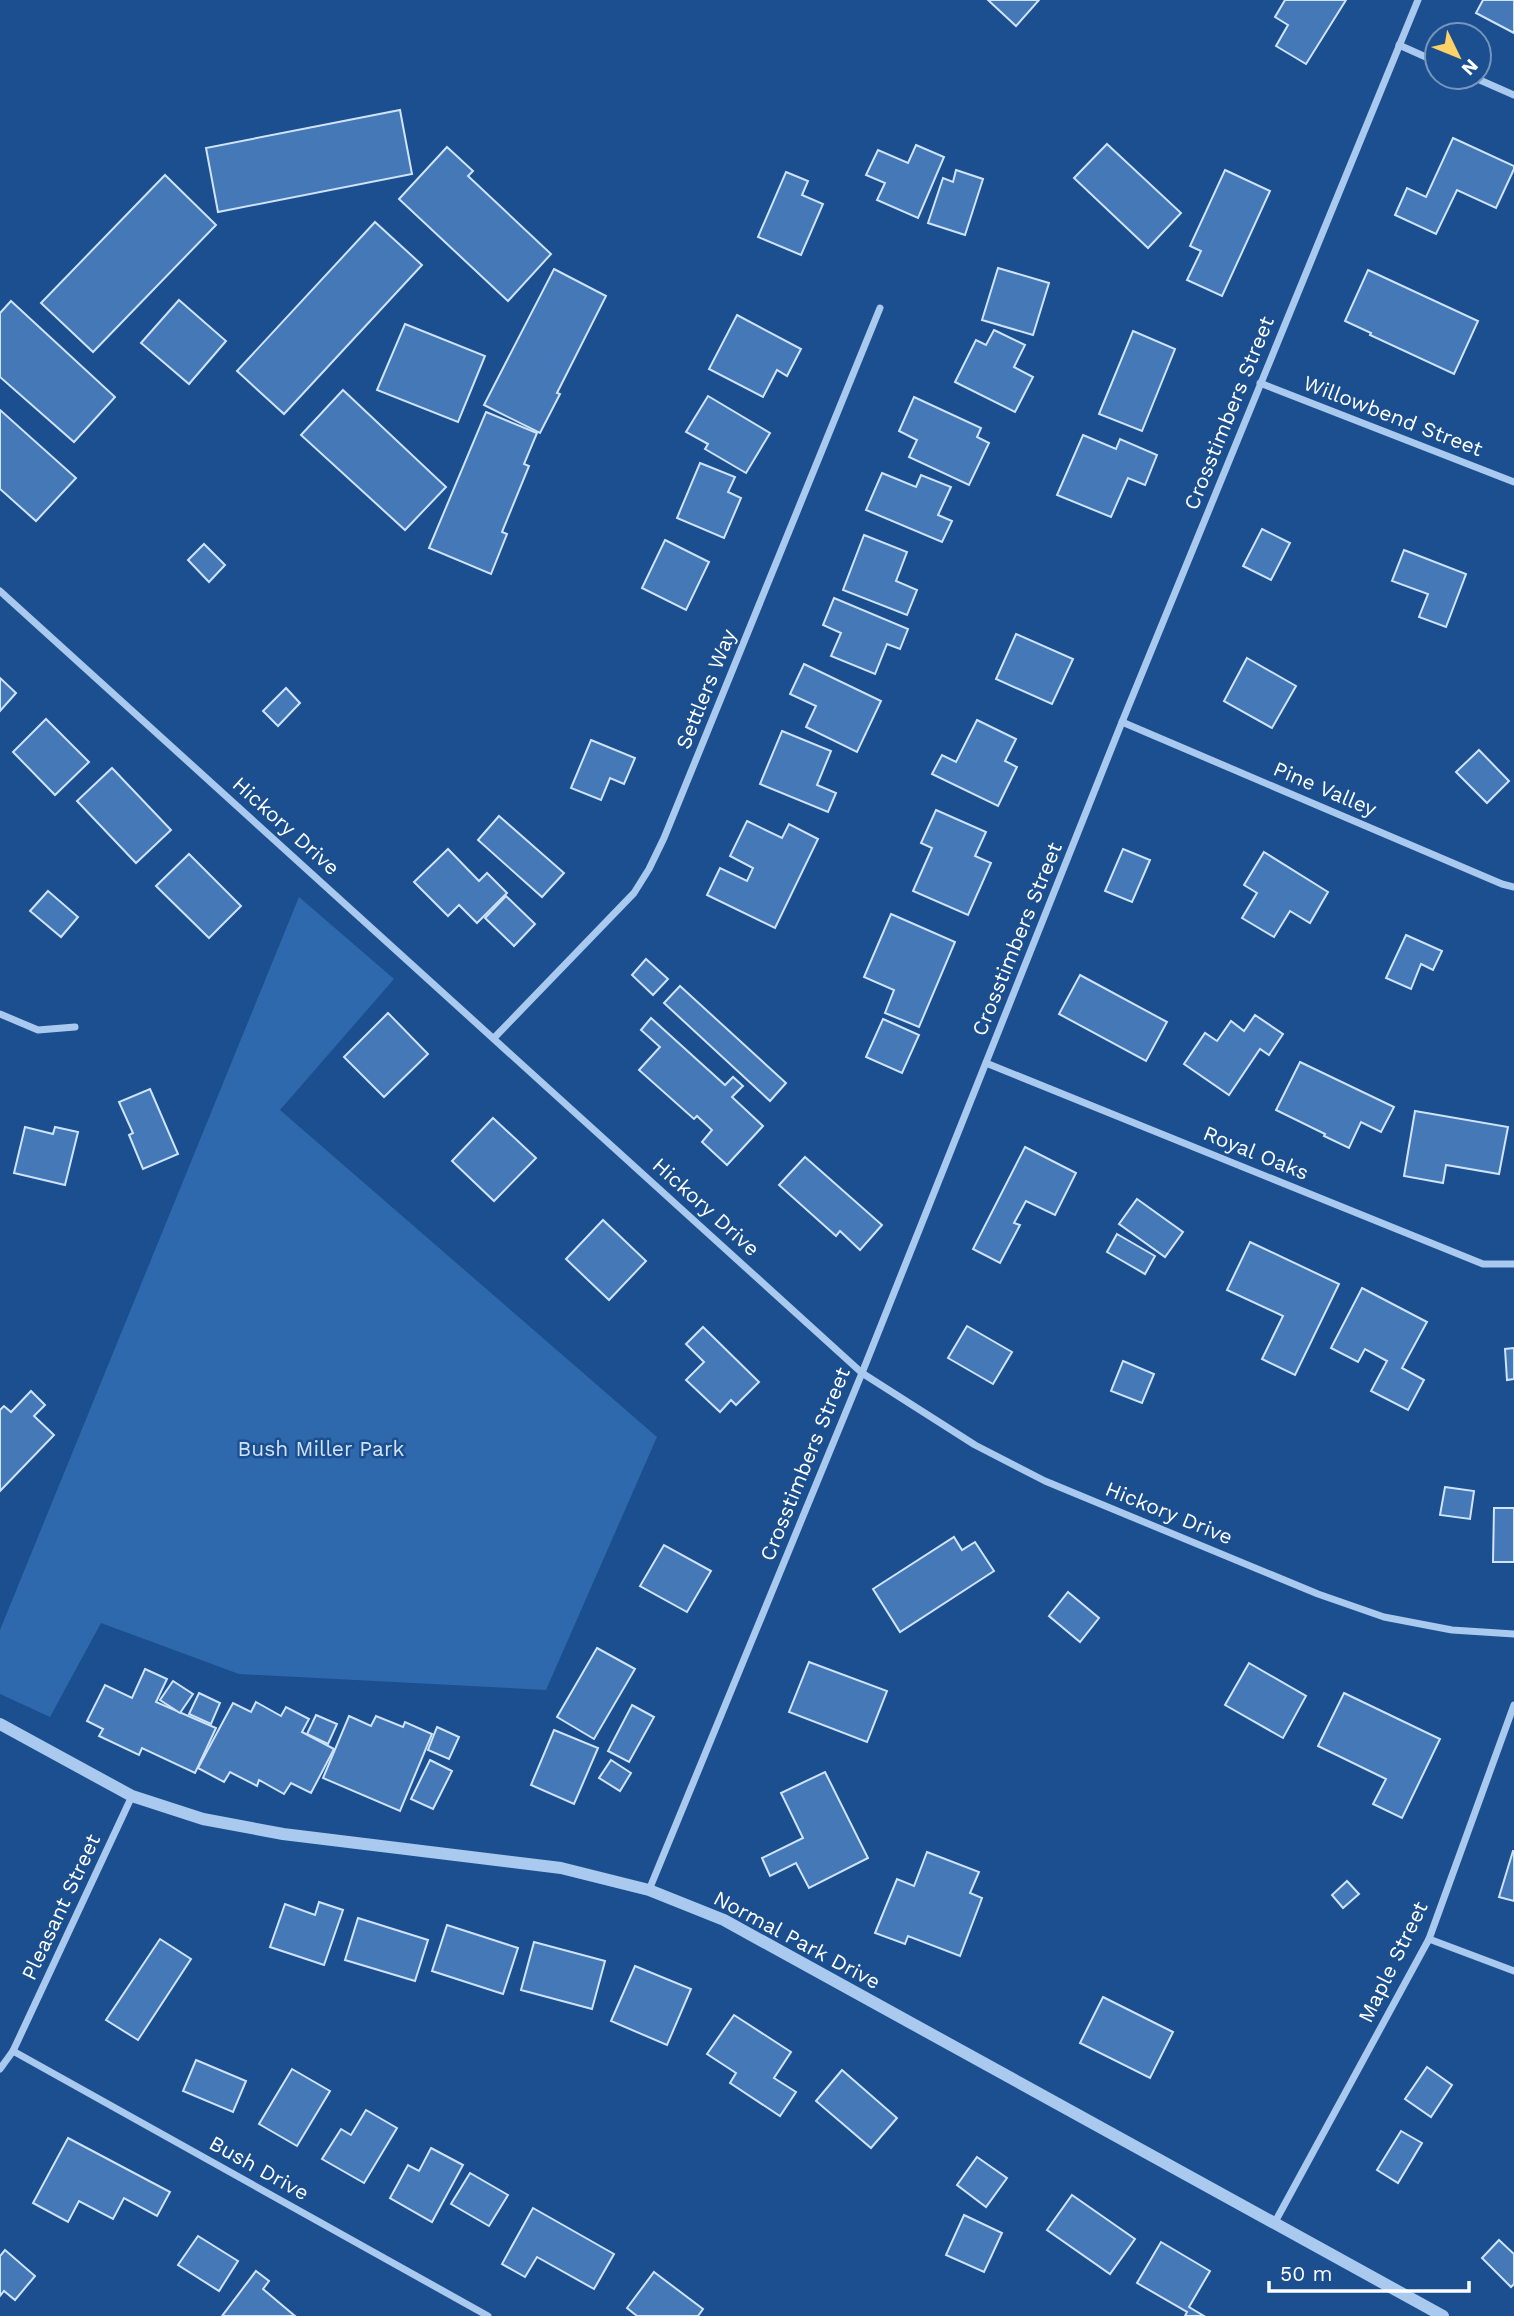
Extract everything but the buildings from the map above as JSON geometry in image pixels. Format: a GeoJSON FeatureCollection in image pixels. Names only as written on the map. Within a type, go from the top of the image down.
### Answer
{"type":"FeatureCollection","features":[{"type":"Feature","properties":{"kind":"street","name":"Crosstimbers Street"},"geometry":{"type":"LineString","coordinates":[[649,1890],[862,1373],[1122,722],[1418,0]]}},
{"type":"Feature","properties":{"kind":"street"},"geometry":{"type":"LineString","coordinates":[[1398,45],[1423,56]]}},
{"type":"Feature","properties":{"kind":"street"},"geometry":{"type":"LineString","coordinates":[[1493,85],[1514,94]]}},
{"type":"Feature","properties":{"kind":"street","name":"Settlers Way"},"geometry":{"type":"LineString","coordinates":[[494,1038],[634,893],[649,869],[880,308]]}},
{"type":"Feature","properties":{"kind":"street","name":"Willowbend Street"},"geometry":{"type":"LineString","coordinates":[[1260,383],[1514,482]]}},
{"type":"Feature","properties":{"kind":"street","name":"Hickory Drive"},"geometry":{"type":"LineString","coordinates":[[0,591],[862,1373],[975,1445],[1045,1481],[1318,1594],[1384,1617],[1452,1630],[1514,1634]]}},
{"type":"Feature","properties":{"kind":"street","name":"Pine Valley"},"geometry":{"type":"LineString","coordinates":[[1122,722],[1514,887]]}},
{"type":"Feature","properties":{"kind":"street"},"geometry":{"type":"LineString","coordinates":[[0,1014],[38,1030],[75,1027]]}},
{"type":"Feature","properties":{"kind":"street","name":"Royal Oaks"},"geometry":{"type":"LineString","coordinates":[[986,1063],[1483,1264],[1514,1264]]}},
{"type":"Feature","properties":{"kind":"street","name":"Maple Street"},"geometry":{"type":"LineString","coordinates":[[1275,2222],[1429,1940],[1514,1705]]}},
{"type":"Feature","properties":{"kind":"street","name":"Normal Park Drive"},"geometry":{"type":"LineString","coordinates":[[0,1724],[132,1796],[203,1819],[283,1834],[561,1868],[649,1890],[724,1920],[1443,2316]]}},
{"type":"Feature","properties":{"kind":"street","name":"Pleasant Street"},"geometry":{"type":"LineString","coordinates":[[0,2069],[13,2051],[132,1796]]}},
{"type":"Feature","properties":{"kind":"street"},"geometry":{"type":"LineString","coordinates":[[1429,1940],[1514,1971]]}},
{"type":"Feature","properties":{"kind":"street","name":"Bush Drive"},"geometry":{"type":"LineString","coordinates":[[13,2051],[488,2316]]}},
{"type":"Feature","properties":{"kind":"green space","name":"Bush Miller Park"},"geometry":{"type":"Polygon","coordinates":[[[299,897],[394,979],[280,1110],[657,1437],[546,1690],[239,1674],[101,1623],[50,1717],[0,1694],[0,1630],[299,897]]]}}]}
